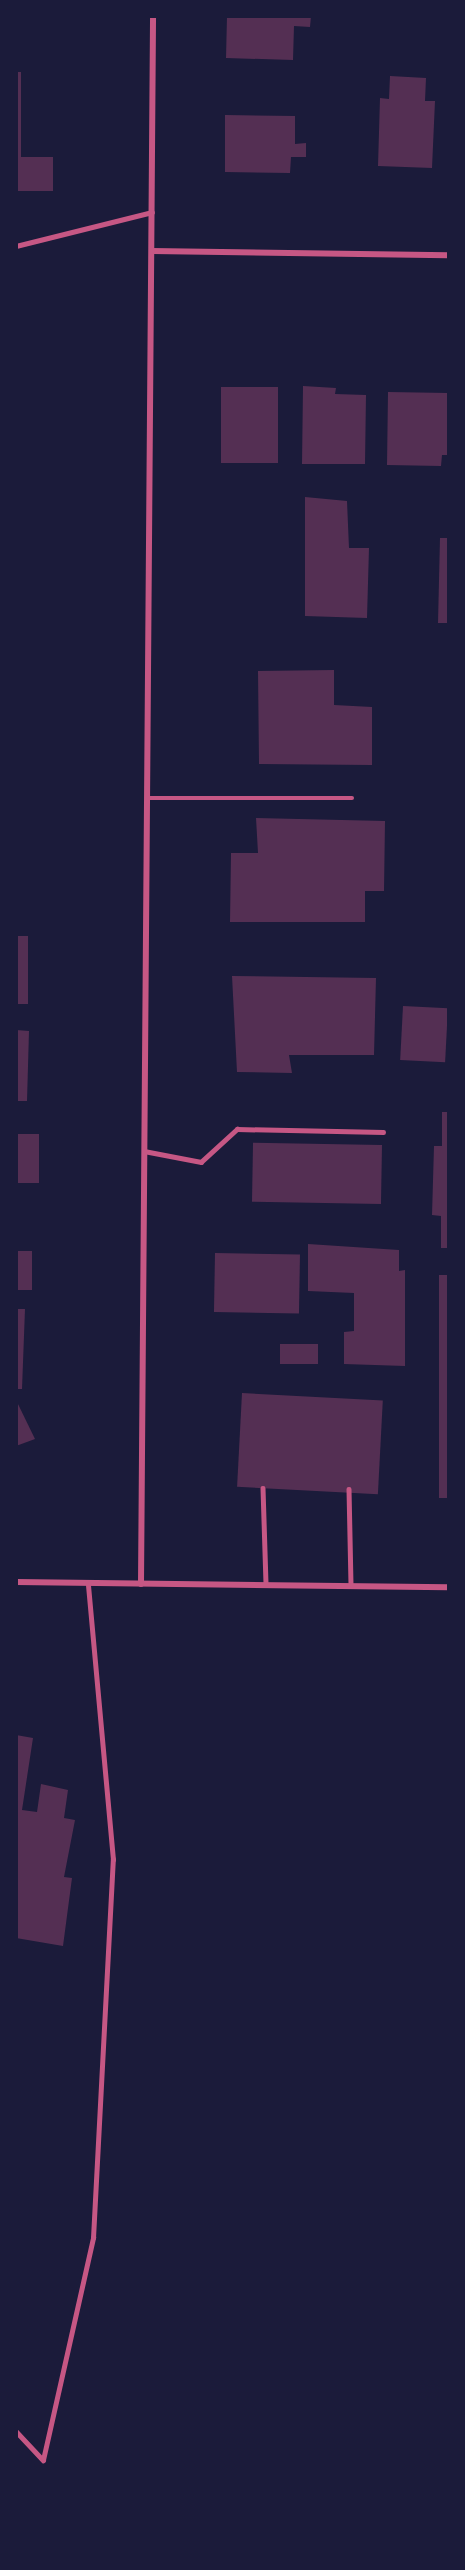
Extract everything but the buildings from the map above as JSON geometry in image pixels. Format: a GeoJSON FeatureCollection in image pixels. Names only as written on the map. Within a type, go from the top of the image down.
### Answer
{"type":"FeatureCollection","features":[{"type":"Feature","properties":{"kind":"street"},"geometry":{"type":"LineString","coordinates":[[141,1584],[153,16]]}},
{"type":"Feature","properties":{"kind":"street"},"geometry":{"type":"LineString","coordinates":[[152,251],[448,255]]}},
{"type":"Feature","properties":{"kind":"street"},"geometry":{"type":"LineString","coordinates":[[16,1582],[448,1587]]}},
{"type":"Feature","properties":{"kind":"lane"},"geometry":{"type":"LineString","coordinates":[[16,246],[152,212]]}},
{"type":"Feature","properties":{"kind":"lane"},"geometry":{"type":"LineString","coordinates":[[147,798],[352,798]]}},
{"type":"Feature","properties":{"kind":"lane"},"geometry":{"type":"LineString","coordinates":[[144,1151],[201,1162],[237,1129],[383,1132]]}},
{"type":"Feature","properties":{"kind":"lane"},"geometry":{"type":"LineString","coordinates":[[263,1488],[266,1585]]}},
{"type":"Feature","properties":{"kind":"lane"},"geometry":{"type":"LineString","coordinates":[[349,1489],[351,1586]]}},
{"type":"Feature","properties":{"kind":"lane"},"geometry":{"type":"LineString","coordinates":[[16,2431],[43,2460],[93,2238],[113,1860],[88,1583]]}}]}
